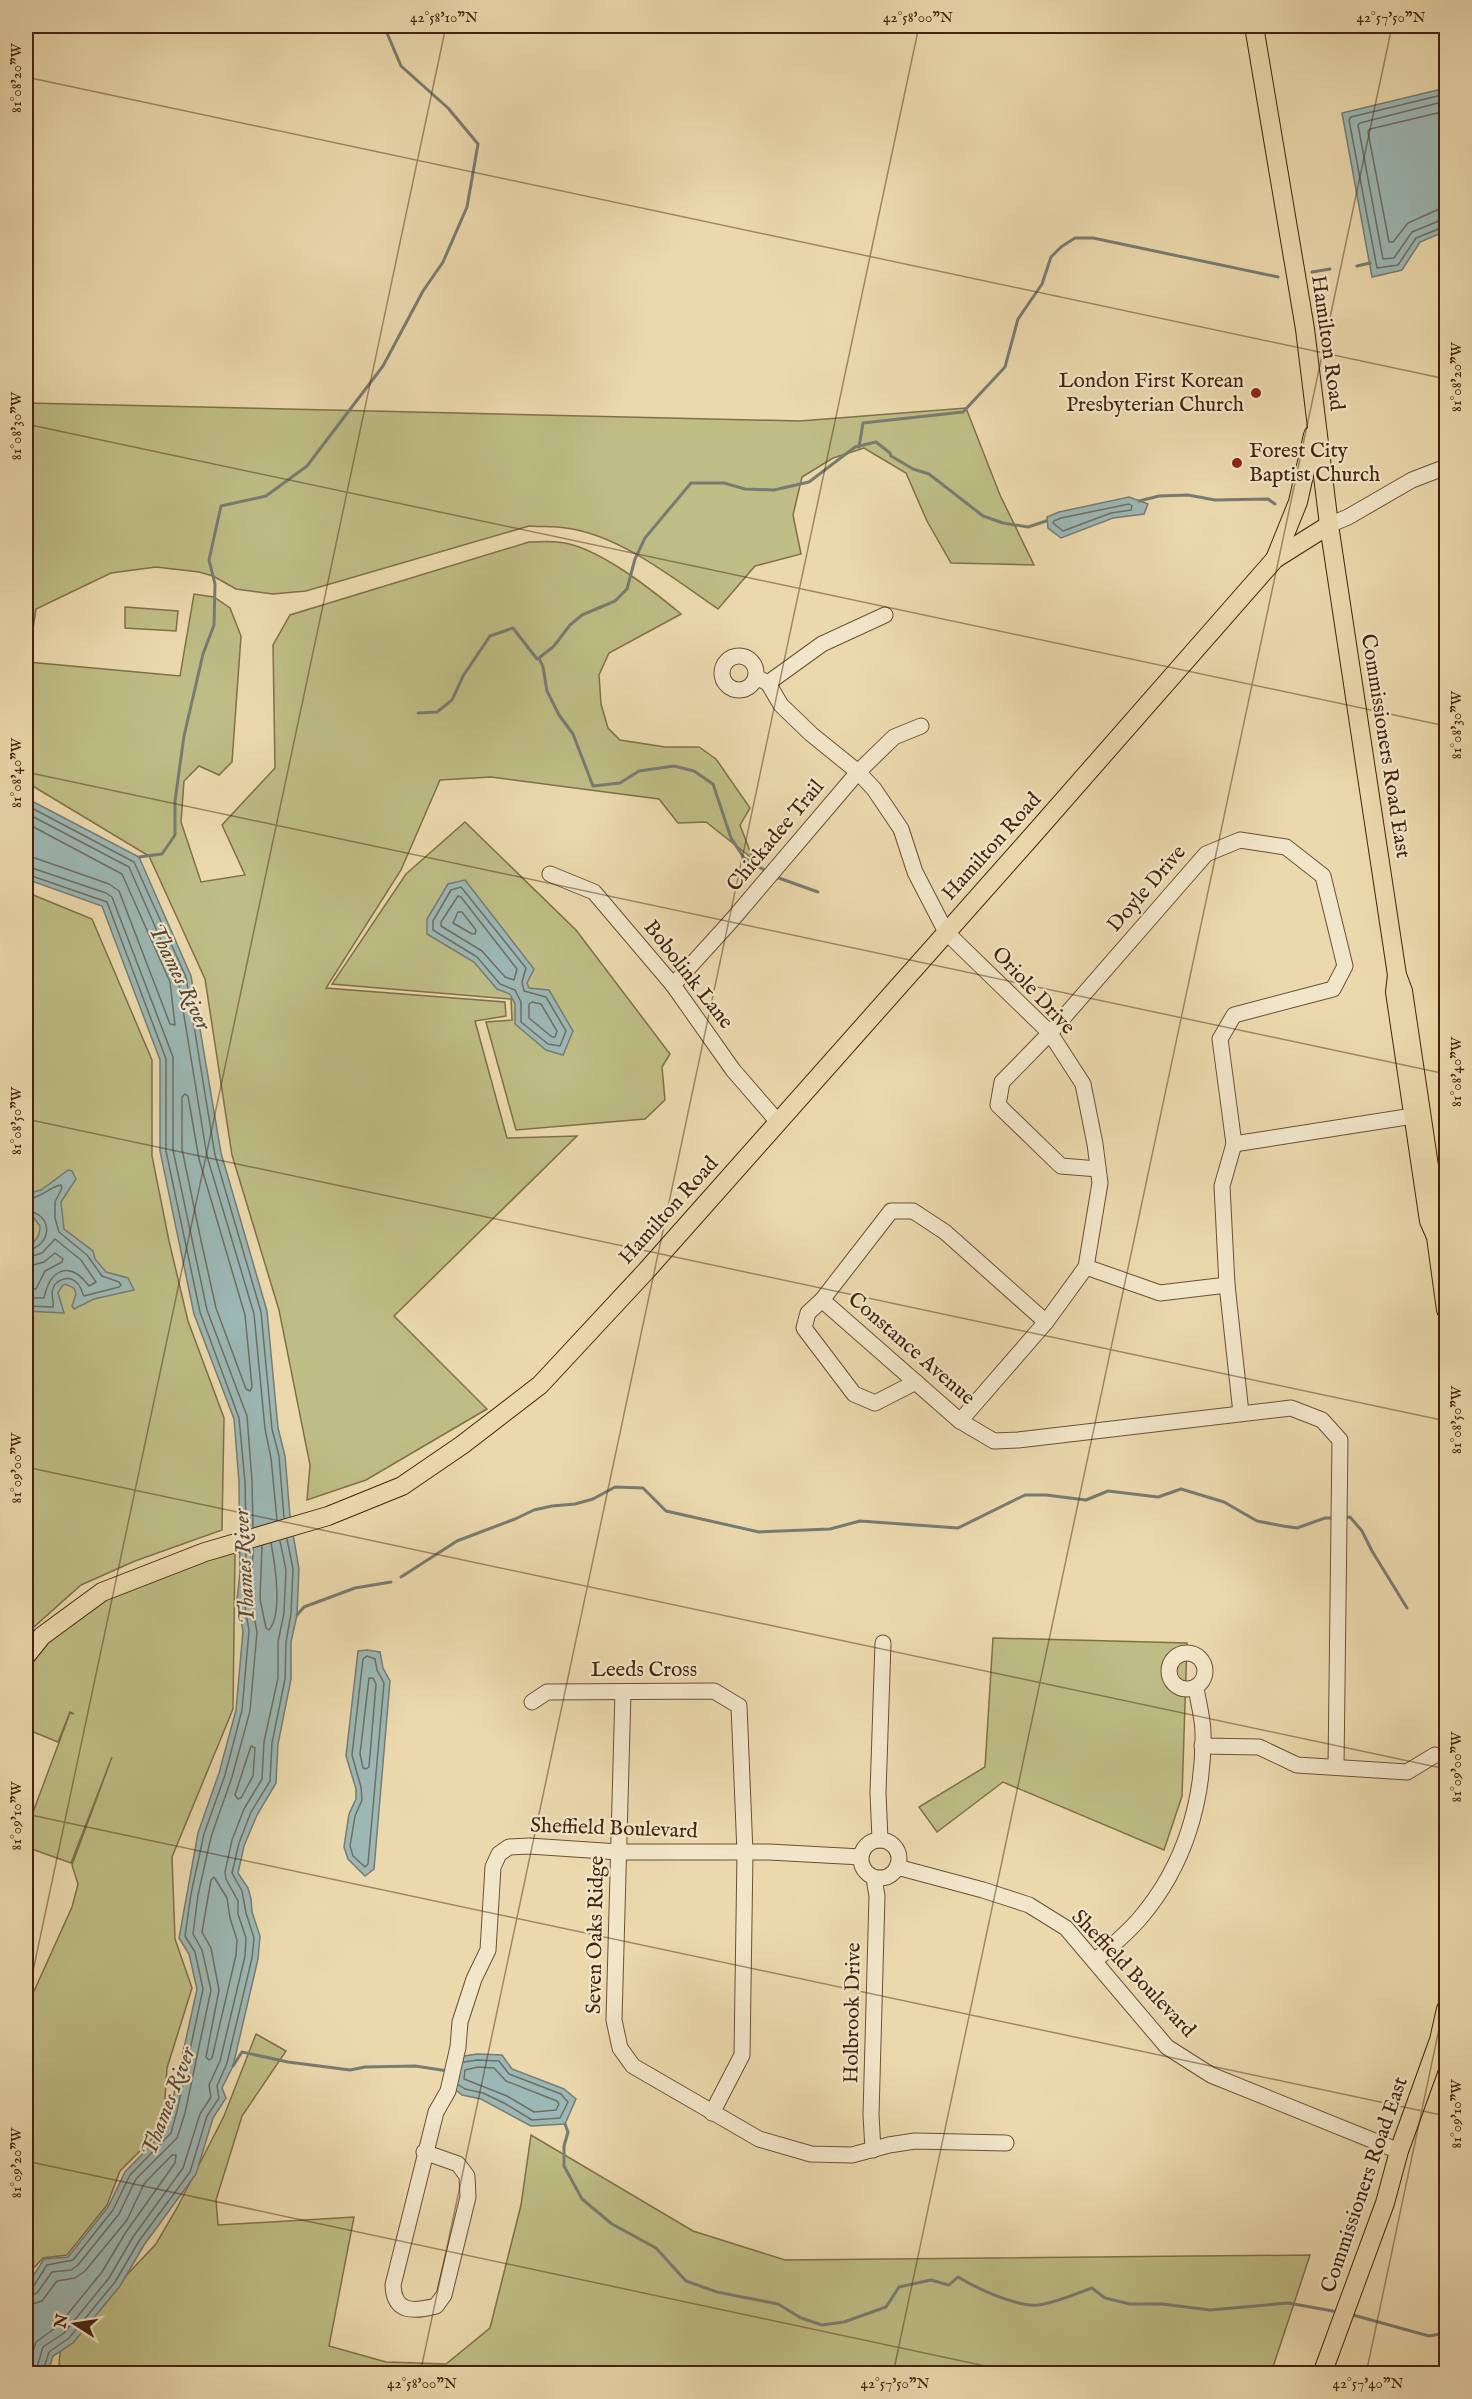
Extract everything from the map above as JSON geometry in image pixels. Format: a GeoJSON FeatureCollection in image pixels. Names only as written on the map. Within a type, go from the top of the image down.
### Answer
{"type":"FeatureCollection","features":[{"type":"Feature","properties":{"kind":"main road","name":"Hamilton Road"},"geometry":{"type":"LineString","coordinates":[[26,1656],[42,1636],[102,1592],[205,1552],[309,1522],[402,1486],[462,1445],[540,1385],[639,1279],[1251,589],[1275,559],[1329,525],[1305,329],[1254,26]]}},
{"type":"Feature","properties":{"kind":"main road"},"geometry":{"type":"LineString","coordinates":[[1275,559],[1298,502],[1316,423]]}},
{"type":"Feature","properties":{"kind":"main road","name":"Commissioners Road East"},"geometry":{"type":"LineString","coordinates":[[1329,525],[1397,975],[1403,991],[1412,1047],[1437,1220],[1436,1238],[1446,1310]]}},
{"type":"Feature","properties":{"kind":"main road","name":"Commissioners Road East"},"geometry":{"type":"LineString","coordinates":[[1397,975],[1395,992],[1413,1116],[1429,1221],[1436,1238]]}},
{"type":"Feature","properties":{"kind":"main road","name":"Commissioners Road East"},"geometry":{"type":"LineString","coordinates":[[1323,2373],[1385,2203],[1399,2151],[1439,2040],[1446,2009]]}},
{"type":"Feature","properties":{"kind":"street"},"geometry":{"type":"LineString","coordinates":[[1329,525],[1348,517],[1412,480],[1446,467]]}},
{"type":"Feature","properties":{"kind":"street","name":"Oriole Drive"},"geometry":{"type":"LineString","coordinates":[[885,615],[822,644],[762,680],[781,705],[811,734],[858,772],[874,789],[901,829],[915,872],[946,932],[1050,1033],[1083,1084],[1100,1183],[1086,1266],[1046,1322],[960,1421]]}},
{"type":"Feature","properties":{"kind":"street","name":"Chickadee Trail"},"geometry":{"type":"LineString","coordinates":[[673,985],[732,920],[858,772],[894,737],[921,726]]}},
{"type":"Feature","properties":{"kind":"street","name":"Doyle Drive"},"geometry":{"type":"LineString","coordinates":[[1098,1169],[1061,1166],[998,1105],[1002,1082],[1050,1033],[1206,854],[1240,840],[1286,847],[1323,876],[1345,966],[1333,989],[1234,1015],[1220,1039],[1234,1144],[1222,1186],[1227,1285],[1241,1413]]}},
{"type":"Feature","properties":{"kind":"street","name":"Bobolink Lane"},"geometry":{"type":"LineString","coordinates":[[550,874],[594,892],[673,985],[733,1070],[778,1122]]}},
{"type":"Feature","properties":{"kind":"street"},"geometry":{"type":"LineString","coordinates":[[1234,1144],[1413,1116]]}},
{"type":"Feature","properties":{"kind":"street","name":"Constance Avenue"},"geometry":{"type":"LineString","coordinates":[[1046,1322],[945,1232],[913,1211],[891,1211],[822,1300],[960,1421],[994,1441],[1291,1408],[1322,1420],[1340,1440],[1336,1767]]}},
{"type":"Feature","properties":{"kind":"street"},"geometry":{"type":"LineString","coordinates":[[1086,1266],[1160,1293],[1227,1285]]}},
{"type":"Feature","properties":{"kind":"street"},"geometry":{"type":"LineString","coordinates":[[822,1300],[808,1313],[804,1328],[854,1394],[875,1403],[916,1382]]}},
{"type":"Feature","properties":{"kind":"street"},"geometry":{"type":"LineString","coordinates":[[880,1840],[878,1793],[883,1643]]}},
{"type":"Feature","properties":{"kind":"street"},"geometry":{"type":"LineString","coordinates":[[1095,1961],[1139,1920],[1171,1874],[1194,1817],[1201,1776],[1203,1731],[1196,1687]]}},
{"type":"Feature","properties":{"kind":"street","name":"Leeds Cross"},"geometry":{"type":"LineString","coordinates":[[532,1702],[547,1692],[714,1691],[739,1706],[745,1853]]}},
{"type":"Feature","properties":{"kind":"street","name":"Seven Oaks Ridge"},"geometry":{"type":"LineString","coordinates":[[623,1692],[614,2020],[620,2048],[633,2066],[759,2139],[811,2154],[852,2156],[889,2145],[915,2141],[1006,2143]]}},
{"type":"Feature","properties":{"kind":"street"},"geometry":{"type":"LineString","coordinates":[[1202,1746],[1259,1747],[1297,1765],[1407,1772],[1435,1755]]}},
{"type":"Feature","properties":{"kind":"street"},"geometry":{"type":"LineString","coordinates":[[880,1840],[890,1843],[897,1851],[897,1867],[885,1877],[874,1878],[866,1872],[861,1857],[869,1844],[880,1840]]}},
{"type":"Feature","properties":{"kind":"street","name":"Sheffield Boulevard"},"geometry":{"type":"LineString","coordinates":[[424,2152],[435,2112],[448,2091],[458,2047],[460,2022],[474,1979],[488,1950],[493,1867],[499,1854],[509,1847],[529,1846],[618,1852],[861,1857]]}},
{"type":"Feature","properties":{"kind":"street"},"geometry":{"type":"LineString","coordinates":[[712,2113],[742,2055],[745,1853]]}},
{"type":"Feature","properties":{"kind":"street","name":"Sheffield Boulevard"},"geometry":{"type":"LineString","coordinates":[[897,1867],[1029,1905],[1066,1929],[1167,2047],[1207,2073],[1399,2151]]}},
{"type":"Feature","properties":{"kind":"street","name":"Holbrook Drive"},"geometry":{"type":"LineString","coordinates":[[873,2150],[871,2115],[876,1896],[874,1878]]}},
{"type":"Feature","properties":{"kind":"street"},"geometry":{"type":"LineString","coordinates":[[424,2152],[458,2164],[467,2176],[468,2197],[444,2295],[436,2306],[422,2310],[410,2310],[400,2305],[393,2297],[393,2285],[424,2152]]}},
{"type":"Feature","properties":{"kind":"shaded area"},"geometry":{"type":"Polygon","coordinates":[[[26,403],[800,421],[966,408],[1000,495],[1034,565],[951,563],[927,521],[906,473],[864,448],[833,458],[802,477],[793,515],[801,554],[755,566],[718,609],[646,560],[606,539],[566,528],[529,526],[306,591],[273,594],[236,589],[213,576],[199,572],[156,567],[111,573],[36,609],[28,662],[180,676],[194,594],[214,597],[230,608],[241,636],[232,762],[219,775],[199,766],[184,781],[181,822],[201,882],[245,875],[222,825],[275,768],[273,645],[290,615],[529,542],[557,542],[572,545],[605,559],[681,614],[609,653],[599,675],[601,704],[608,728],[620,740],[665,747],[699,747],[716,759],[750,808],[740,825],[753,859],[706,822],[678,823],[659,799],[491,777],[440,780],[401,870],[326,988],[505,1002],[506,1016],[475,1021],[507,1138],[577,1136],[394,1316],[487,1409],[366,1480],[307,1500],[310,1465],[279,1310],[232,1155],[205,979],[149,856],[26,782],[26,403]]]}},
{"type":"Feature","properties":{"kind":"shaded area"},"geometry":{"type":"Polygon","coordinates":[[[125,607],[178,611],[176,631],[125,628],[125,607]]]}},
{"type":"Feature","properties":{"kind":"shaded area"},"geometry":{"type":"Polygon","coordinates":[[[465,822],[576,930],[670,1054],[662,1067],[665,1100],[645,1119],[516,1130],[486,1022],[512,1020],[511,999],[332,984],[406,874],[465,822]]]}},
{"type":"Feature","properties":{"kind":"shaded area"},"geometry":{"type":"Polygon","coordinates":[[[26,892],[92,919],[152,1060],[152,1156],[169,1241],[188,1321],[224,1418],[222,1530],[135,1561],[81,1585],[26,1634],[26,892]]]}},
{"type":"Feature","properties":{"kind":"shaded area"},"geometry":{"type":"Polygon","coordinates":[[[235,1549],[233,1709],[172,1857],[175,1939],[192,1988],[167,2068],[163,2128],[120,2171],[107,2205],[67,2255],[43,2258],[26,2276],[26,2009],[72,1907],[78,1884],[72,1865],[112,1757],[71,1863],[26,1847],[26,1831],[70,1713],[74,1714],[70,1712],[58,1742],[26,1729],[26,1669],[48,1641],[105,1598],[235,1549]]]}},
{"type":"Feature","properties":{"kind":"shaded area"},"geometry":{"type":"Polygon","coordinates":[[[993,1638],[1187,1643],[1182,1796],[1164,1850],[1003,1782],[937,1832],[919,1807],[985,1767],[993,1638]]]}},
{"type":"Feature","properties":{"kind":"shaded area"},"geometry":{"type":"Polygon","coordinates":[[[256,2034],[286,2051],[242,2116],[216,2200],[218,2225],[354,2217],[329,2346],[386,2362],[446,2364],[490,2328],[521,2205],[531,2135],[693,2231],[785,2260],[1310,2255],[1271,2373],[58,2374],[61,2344],[156,2244],[177,2208],[224,2116],[256,2034]]]}},
{"type":"Feature","properties":{"kind":"water"},"geometry":{"type":"Polygon","coordinates":[[[1446,88],[1446,231],[1420,242],[1402,270],[1372,277],[1342,113],[1446,88]]]}},
{"type":"Feature","properties":{"kind":"water"},"geometry":{"type":"Polygon","coordinates":[[[1129,497],[1148,504],[1144,514],[1113,518],[1061,538],[1048,528],[1047,517],[1059,512],[1129,497]]]}},
{"type":"Feature","properties":{"kind":"water","name":"Thames River"},"geometry":{"type":"Polygon","coordinates":[[[26,798],[139,857],[191,976],[221,1153],[267,1311],[278,1428],[285,1456],[290,1516],[299,1569],[297,1615],[291,1642],[291,1679],[278,1744],[276,1783],[257,1815],[244,1846],[238,1873],[248,1888],[252,1912],[260,1936],[258,1959],[233,2066],[222,2088],[226,2098],[213,2118],[196,2174],[144,2245],[120,2286],[73,2343],[53,2356],[48,2372],[26,2373],[26,2287],[44,2259],[68,2257],[108,2207],[125,2172],[166,2130],[197,1989],[189,1954],[179,1938],[198,1833],[219,1773],[236,1710],[243,1631],[237,1600],[240,1573],[239,1482],[234,1419],[194,1314],[160,1151],[160,1060],[102,906],[26,879],[26,798]]]}},
{"type":"Feature","properties":{"kind":"water"},"geometry":{"type":"Polygon","coordinates":[[[465,880],[534,969],[527,983],[529,988],[549,990],[573,1031],[563,1055],[546,1050],[515,1024],[515,1004],[510,994],[497,989],[474,962],[427,934],[427,919],[448,884],[465,880]]]}},
{"type":"Feature","properties":{"kind":"water"},"geometry":{"type":"Polygon","coordinates":[[[68,1170],[72,1171],[76,1179],[61,1202],[64,1229],[93,1251],[95,1259],[106,1272],[128,1278],[134,1290],[94,1299],[74,1309],[72,1306],[76,1294],[74,1288],[65,1284],[58,1293],[64,1313],[26,1311],[26,1245],[37,1239],[40,1226],[34,1218],[26,1216],[26,1194],[41,1190],[68,1170]]]}},
{"type":"Feature","properties":{"kind":"water"},"geometry":{"type":"Polygon","coordinates":[[[358,1651],[380,1652],[383,1668],[390,1681],[374,1869],[365,1876],[348,1859],[344,1847],[349,1814],[356,1799],[356,1789],[346,1756],[358,1651]]]}},
{"type":"Feature","properties":{"kind":"water"},"geometry":{"type":"Polygon","coordinates":[[[477,2054],[502,2055],[512,2069],[564,2089],[576,2099],[565,2124],[531,2126],[481,2099],[462,2095],[450,2085],[458,2057],[477,2054]]]}},
{"type":"Feature","properties":{"kind":"waterway"},"geometry":{"type":"LineString","coordinates":[[139,857],[162,854],[175,835],[175,801],[184,736],[203,654],[214,625],[215,584],[209,560],[221,506],[266,496],[307,466],[383,366],[423,291],[443,262],[467,207],[478,144],[448,108],[401,66],[384,26]]}},
{"type":"Feature","properties":{"kind":"waterway"},"geometry":{"type":"LineString","coordinates":[[859,447],[863,423],[963,412],[1005,367],[1018,319],[1042,284],[1051,257],[1075,238],[1093,238],[1278,277]]}},
{"type":"Feature","properties":{"kind":"waterway"},"geometry":{"type":"LineString","coordinates":[[1357,266],[1370,263]]}},
{"type":"Feature","properties":{"kind":"waterway"},"geometry":{"type":"LineString","coordinates":[[1312,272],[1330,269]]}},
{"type":"Feature","properties":{"kind":"waterway"},"geometry":{"type":"LineString","coordinates":[[539,658],[554,646],[570,625],[582,615],[615,601],[627,589],[635,559],[645,538],[691,483],[724,483],[745,489],[774,490],[809,482],[855,447],[876,442],[891,456],[913,469],[929,474],[983,516],[1003,523],[1028,527],[1046,521]]}},
{"type":"Feature","properties":{"kind":"waterway"},"geometry":{"type":"LineString","coordinates":[[1139,501],[1159,496],[1188,495],[1215,500],[1268,499],[1275,504]]}},
{"type":"Feature","properties":{"kind":"waterway"},"geometry":{"type":"LineString","coordinates":[[418,713],[437,712],[452,700],[463,676],[490,636],[513,628],[537,659],[539,658],[547,691],[559,715],[573,734],[593,786],[620,783],[639,771],[674,766],[694,771],[713,784],[731,838],[744,858],[768,872]]}},
{"type":"Feature","properties":{"kind":"waterway"},"geometry":{"type":"LineString","coordinates":[[776,877],[818,892]]}},
{"type":"Feature","properties":{"kind":"waterway"},"geometry":{"type":"LineString","coordinates":[[401,1577],[457,1541],[534,1510],[593,1499],[615,1487],[643,1488],[666,1511],[759,1532],[830,1529],[860,1521],[958,1528],[1025,1495],[1086,1500],[1108,1491],[1158,1497],[1181,1489],[1224,1502],[1257,1521],[1283,1526],[1297,1528],[1325,1518],[1336,1518]]}},
{"type":"Feature","properties":{"kind":"waterway"},"geometry":{"type":"LineString","coordinates":[[1345,1518],[1350,1517],[1362,1531],[1407,1608]]}},
{"type":"Feature","properties":{"kind":"waterway"},"geometry":{"type":"LineString","coordinates":[[297,1615],[304,1607],[355,1588],[391,1582]]}},
{"type":"Feature","properties":{"kind":"waterway"},"geometry":{"type":"LineString","coordinates":[[233,2066],[242,2052],[288,2062],[350,2070],[365,2067],[415,2066],[448,2071]]}},
{"type":"Feature","properties":{"kind":"waterway"},"geometry":{"type":"LineString","coordinates":[[565,2124],[568,2132],[564,2146],[564,2166],[582,2199],[612,2224],[656,2248],[686,2281],[717,2292],[778,2304],[801,2318],[822,2325],[844,2322],[886,2307],[899,2287],[931,2280],[949,2285],[958,2277],[996,2296],[1029,2305],[1052,2302],[1092,2288],[1105,2298],[1130,2304],[1162,2304],[1210,2310],[1288,2303],[1333,2311]]}},
{"type":"Feature","properties":{"kind":"waterway"},"geometry":{"type":"LineString","coordinates":[[1353,2315],[1429,2336],[1446,2333]]}},
{"type":"Feature","properties":{"kind":"place","name":"London First Korean Presbyterian Church"},"geometry":{"type":"Point","coordinates":[1256,393]}},
{"type":"Feature","properties":{"kind":"place","name":"Forest City Baptist Church"},"geometry":{"type":"Point","coordinates":[1237,463]}}]}
